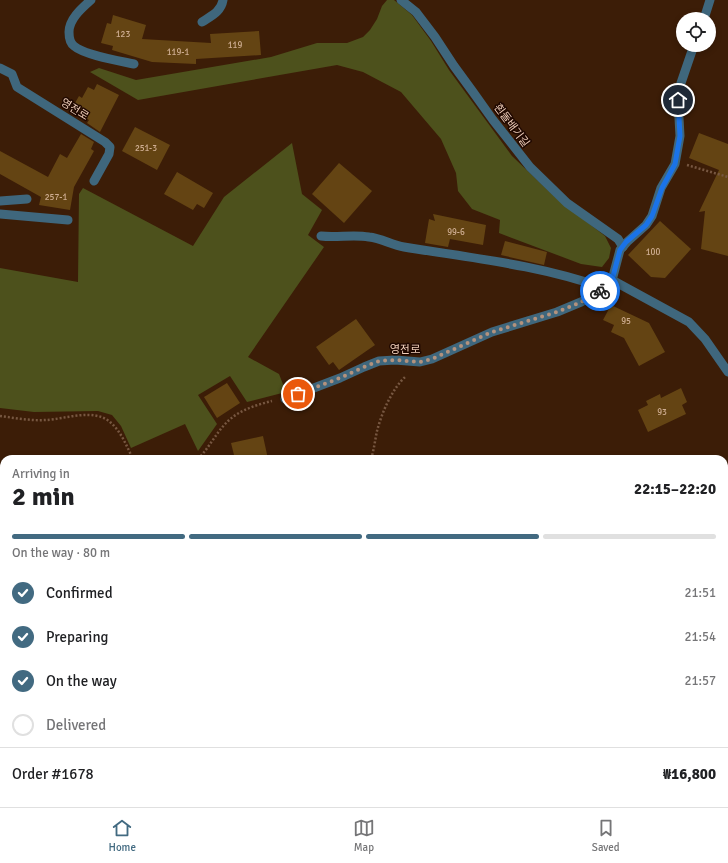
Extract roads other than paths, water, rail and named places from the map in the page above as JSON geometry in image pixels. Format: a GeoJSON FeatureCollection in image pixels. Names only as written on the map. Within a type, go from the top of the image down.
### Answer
{"type":"FeatureCollection","features":[{"type":"Feature","properties":{"kind":"lane"},"geometry":{"type":"LineString","coordinates":[[91,0],[74,17],[69,28],[70,39],[74,46],[82,51],[134,64]]}},
{"type":"Feature","properties":{"kind":"lane"},"geometry":{"type":"LineString","coordinates":[[202,22],[217,13],[222,6],[223,0]]}},
{"type":"Feature","properties":{"kind":"lane","name":"흰돌배기길"},"geometry":{"type":"LineString","coordinates":[[401,0],[416,12],[493,120],[530,167],[567,203],[618,239],[623,247]]}},
{"type":"Feature","properties":{"kind":"lane"},"geometry":{"type":"LineString","coordinates":[[706,12],[710,0]]}},
{"type":"Feature","properties":{"kind":"lane"},"geometry":{"type":"LineString","coordinates":[[321,236],[333,238],[357,236],[370,237],[402,246],[554,273],[576,278],[604,288],[612,280],[620,250],[626,242],[646,225],[652,216],[662,188],[675,164],[680,136],[678,100],[681,83],[692,52]]}},
{"type":"Feature","properties":{"kind":"lane","name":"영전로"},"geometry":{"type":"LineString","coordinates":[[0,68],[12,74],[17,87],[106,142],[110,147],[109,154],[94,181]]}},
{"type":"Feature","properties":{"kind":"lane"},"geometry":{"type":"LineString","coordinates":[[0,201],[27,199]]}},
{"type":"Feature","properties":{"kind":"lane"},"geometry":{"type":"LineString","coordinates":[[0,214],[68,220]]}},
{"type":"Feature","properties":{"kind":"lane"},"geometry":{"type":"LineString","coordinates":[[612,280],[689,322],[704,339],[728,372]]}},
{"type":"Feature","properties":{"kind":"lane","name":"영전로"},"geometry":{"type":"LineString","coordinates":[[285,399],[379,361],[395,360],[420,362],[432,359],[492,332],[557,312],[581,302],[604,288]]}}]}
